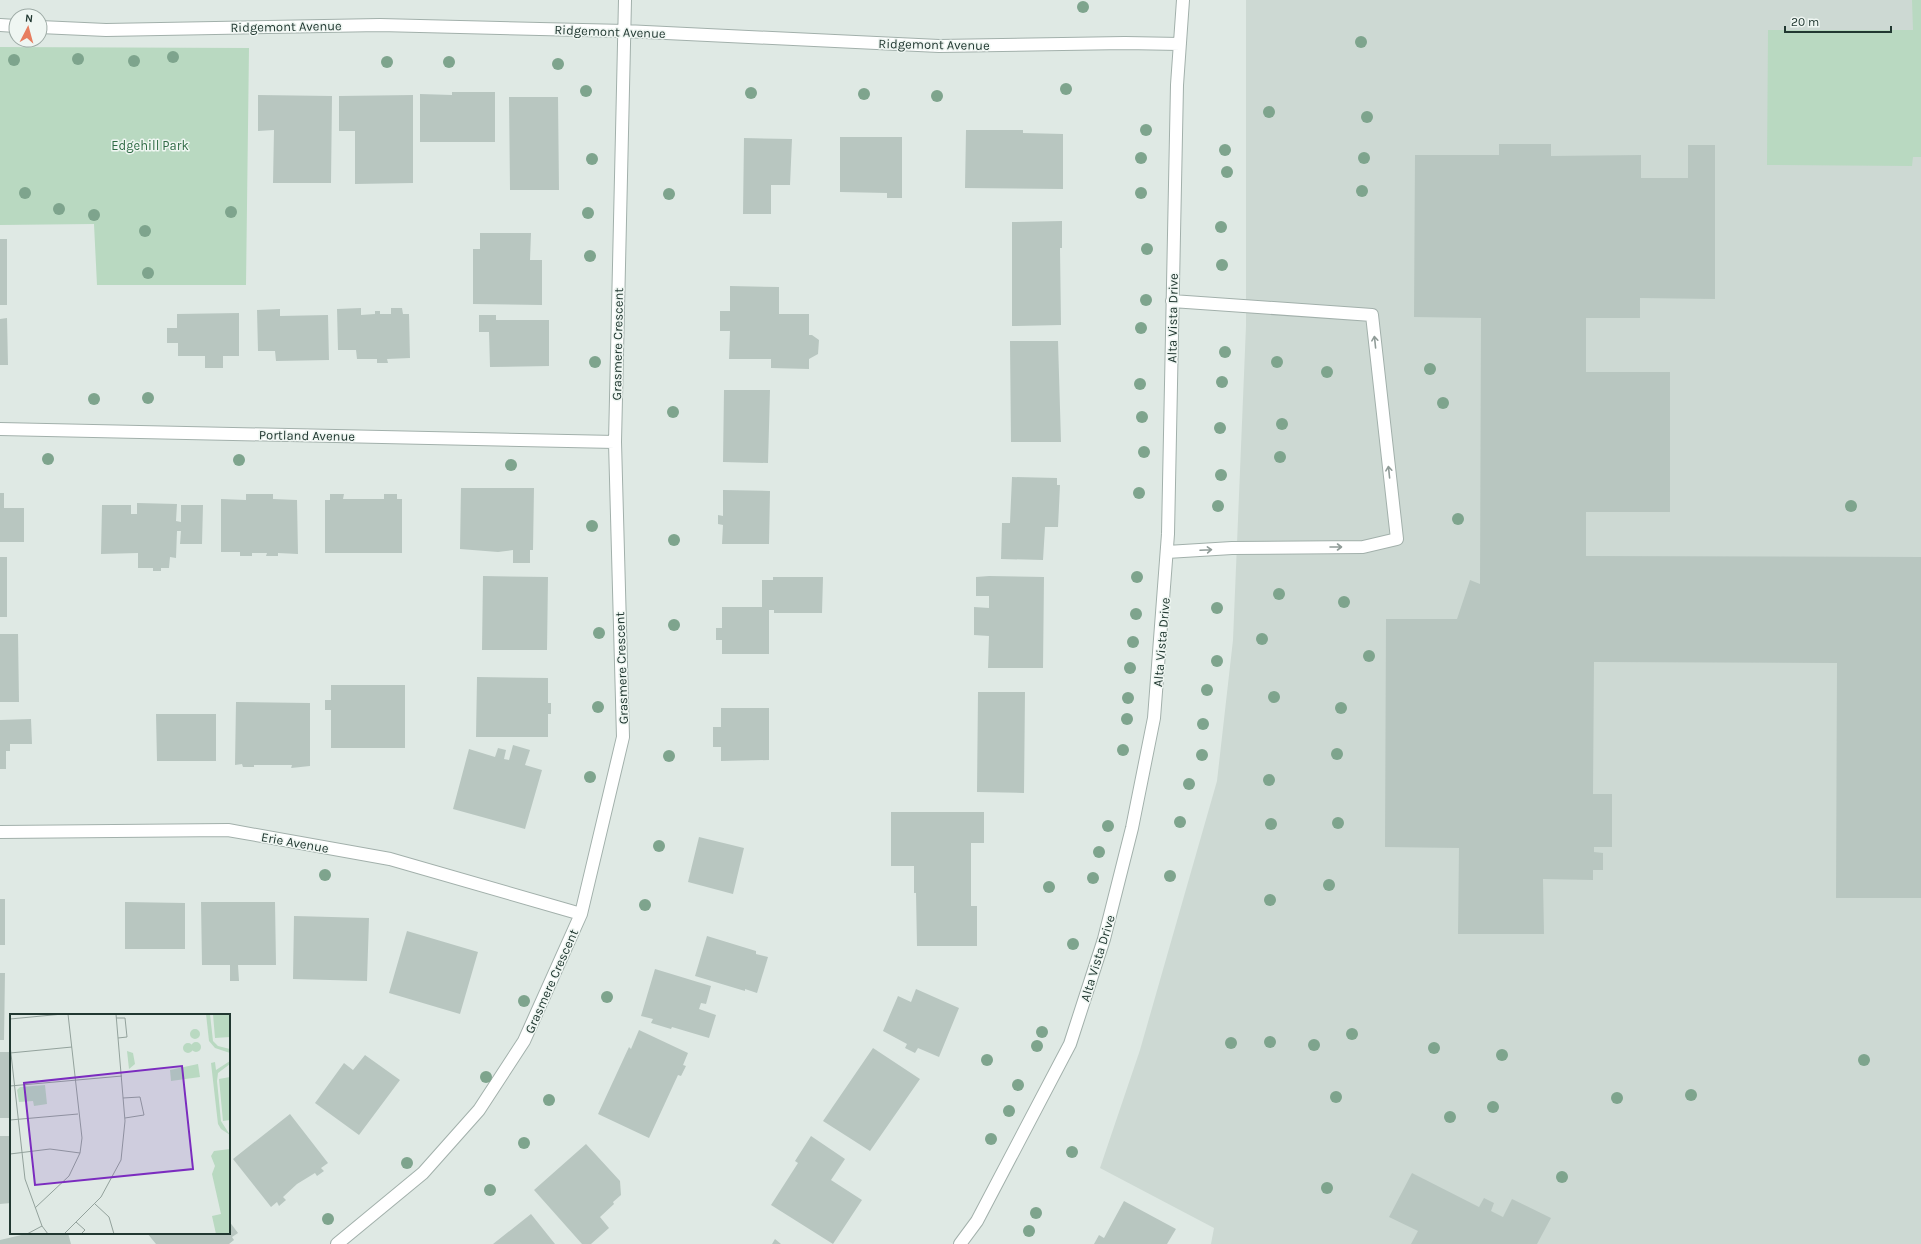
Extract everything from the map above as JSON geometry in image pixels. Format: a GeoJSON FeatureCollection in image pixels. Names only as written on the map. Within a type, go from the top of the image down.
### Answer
{"type":"FeatureCollection","features":[{"type":"Feature","properties":{"kind":"street","name":"Grasmere Crescent"},"geometry":{"type":"LineString","coordinates":[[337,1244],[423,1173],[479,1110],[524,1041],[581,914],[623,737],[615,442],[625,0]]}},
{"type":"Feature","properties":{"kind":"street","name":"Alta Vista Drive"},"geometry":{"type":"LineString","coordinates":[[960,1244],[977,1221],[1070,1044],[1104,939],[1132,828],[1154,718],[1167,552],[1177,85],[1182,0]]}},
{"type":"Feature","properties":{"kind":"street","name":"Ridgemont Avenue"},"geometry":{"type":"LineString","coordinates":[[48,27],[106,30],[380,25],[625,32],[938,46],[1125,42],[1180,44]]}},
{"type":"Feature","properties":{"kind":"street"},"geometry":{"type":"LineString","coordinates":[[1167,552],[1232,548],[1364,547],[1397,539],[1372,315],[1172,301]]}},
{"type":"Feature","properties":{"kind":"street","name":"Portland Avenue"},"geometry":{"type":"LineString","coordinates":[[0,429],[615,442]]}},
{"type":"Feature","properties":{"kind":"street","name":"Erie Avenue"},"geometry":{"type":"LineString","coordinates":[[0,832],[228,830],[390,860],[581,914]]}},
{"type":"Feature","properties":{"kind":"shaded area"},"geometry":{"type":"Polygon","coordinates":[[[1246,0],[1921,0],[1921,1244],[1211,1244],[1214,1228],[1100,1168],[1140,1050],[1217,781],[1233,640],[1246,326],[1246,0]]]}},
{"type":"Feature","properties":{"kind":"green space"},"geometry":{"type":"Polygon","coordinates":[[[1912,0],[1921,0],[1921,157],[1913,157],[1912,166],[1767,165],[1768,30],[1913,30],[1912,0]]]}},
{"type":"Feature","properties":{"kind":"green space","name":"Edgehill Park"},"geometry":{"type":"Polygon","coordinates":[[[0,47],[249,48],[246,285],[97,285],[94,224],[0,225],[0,47]]]}},
{"type":"Feature","properties":{"kind":"building"},"geometry":{"type":"Polygon","coordinates":[[[452,92],[495,92],[495,142],[420,142],[420,94],[452,95],[452,92]]]}},
{"type":"Feature","properties":{"kind":"building"},"geometry":{"type":"Polygon","coordinates":[[[258,95],[332,96],[331,183],[273,183],[274,130],[258,131],[258,95]]]}},
{"type":"Feature","properties":{"kind":"building"},"geometry":{"type":"Polygon","coordinates":[[[413,95],[413,183],[355,184],[355,131],[339,131],[339,96],[413,95]]]}},
{"type":"Feature","properties":{"kind":"building"},"geometry":{"type":"Polygon","coordinates":[[[509,97],[558,97],[559,190],[510,190],[509,97]]]}},
{"type":"Feature","properties":{"kind":"building"},"geometry":{"type":"Polygon","coordinates":[[[966,130],[1023,130],[1023,133],[1063,134],[1063,189],[965,188],[966,130]]]}},
{"type":"Feature","properties":{"kind":"building"},"geometry":{"type":"Polygon","coordinates":[[[840,137],[902,137],[902,198],[887,198],[887,193],[840,192],[840,137]]]}},
{"type":"Feature","properties":{"kind":"building"},"geometry":{"type":"Polygon","coordinates":[[[744,138],[792,139],[790,185],[771,185],[771,214],[743,214],[744,138]]]}},
{"type":"Feature","properties":{"kind":"building"},"geometry":{"type":"Polygon","coordinates":[[[1499,144],[1551,144],[1551,156],[1641,155],[1641,178],[1688,178],[1688,145],[1715,145],[1715,299],[1640,298],[1640,318],[1586,318],[1586,372],[1670,372],[1670,512],[1586,512],[1586,556],[1921,557],[1921,898],[1836,898],[1837,663],[1594,662],[1593,794],[1612,794],[1612,847],[1594,847],[1594,852],[1603,853],[1603,870],[1593,870],[1593,880],[1543,879],[1544,934],[1458,934],[1459,848],[1385,847],[1386,619],[1457,619],[1470,580],[1480,584],[1481,318],[1414,317],[1415,155],[1499,155],[1499,144]]]}},
{"type":"Feature","properties":{"kind":"building"},"geometry":{"type":"Polygon","coordinates":[[[1062,221],[1062,248],[1060,248],[1061,325],[1012,326],[1012,222],[1062,221]]]}},
{"type":"Feature","properties":{"kind":"building"},"geometry":{"type":"Polygon","coordinates":[[[480,233],[531,233],[530,260],[542,260],[542,305],[473,304],[473,249],[480,249],[480,233]]]}},
{"type":"Feature","properties":{"kind":"building"},"geometry":{"type":"Polygon","coordinates":[[[0,239],[7,239],[7,305],[0,305],[0,239]]]}},
{"type":"Feature","properties":{"kind":"building"},"geometry":{"type":"Polygon","coordinates":[[[730,286],[779,287],[779,314],[809,314],[809,335],[812,335],[819,340],[818,354],[809,359],[809,369],[771,368],[771,359],[729,359],[730,331],[720,331],[720,311],[730,311],[730,286]]]}},
{"type":"Feature","properties":{"kind":"building"},"geometry":{"type":"Polygon","coordinates":[[[361,308],[361,315],[375,314],[375,311],[380,311],[380,314],[391,314],[391,308],[402,308],[403,314],[409,314],[410,358],[387,359],[388,363],[377,363],[377,359],[357,359],[356,350],[338,350],[337,309],[361,308]]]}},
{"type":"Feature","properties":{"kind":"building"},"geometry":{"type":"Polygon","coordinates":[[[280,309],[280,316],[328,315],[329,360],[276,361],[275,351],[258,351],[257,310],[280,309]]]}},
{"type":"Feature","properties":{"kind":"building"},"geometry":{"type":"Polygon","coordinates":[[[239,313],[239,356],[223,356],[223,368],[205,368],[205,356],[178,356],[178,343],[167,343],[167,328],[177,328],[177,314],[239,313]]]}},
{"type":"Feature","properties":{"kind":"building"},"geometry":{"type":"Polygon","coordinates":[[[479,315],[496,315],[496,320],[549,320],[549,366],[490,367],[489,332],[479,332],[479,315]]]}},
{"type":"Feature","properties":{"kind":"building"},"geometry":{"type":"Polygon","coordinates":[[[7,318],[8,365],[0,365],[0,319],[7,318]]]}},
{"type":"Feature","properties":{"kind":"building"},"geometry":{"type":"Polygon","coordinates":[[[1010,341],[1058,341],[1061,442],[1011,442],[1010,341]]]}},
{"type":"Feature","properties":{"kind":"building"},"geometry":{"type":"Polygon","coordinates":[[[724,390],[770,390],[768,463],[723,462],[724,390]]]}},
{"type":"Feature","properties":{"kind":"building"},"geometry":{"type":"Polygon","coordinates":[[[1012,477],[1057,478],[1057,485],[1060,485],[1058,527],[1045,527],[1043,560],[1001,559],[1002,523],[1010,523],[1012,477]]]}},
{"type":"Feature","properties":{"kind":"building"},"geometry":{"type":"Polygon","coordinates":[[[461,488],[534,488],[533,550],[530,550],[530,563],[513,563],[513,550],[498,552],[460,549],[461,488]]]}},
{"type":"Feature","properties":{"kind":"building"},"geometry":{"type":"Polygon","coordinates":[[[723,490],[770,491],[769,544],[722,544],[723,525],[718,524],[718,515],[723,516],[723,490]]]}},
{"type":"Feature","properties":{"kind":"building"},"geometry":{"type":"Polygon","coordinates":[[[0,493],[4,493],[4,508],[24,508],[24,542],[0,542],[0,493]]]}},
{"type":"Feature","properties":{"kind":"building"},"geometry":{"type":"Polygon","coordinates":[[[246,494],[273,494],[273,499],[297,500],[298,554],[278,553],[278,556],[266,556],[267,553],[252,553],[252,556],[240,556],[240,552],[221,552],[221,499],[246,500],[246,494]]]}},
{"type":"Feature","properties":{"kind":"building"},"geometry":{"type":"Polygon","coordinates":[[[330,494],[344,494],[343,499],[384,499],[384,494],[397,494],[397,499],[402,499],[402,553],[325,553],[325,500],[330,500],[330,494]]]}},
{"type":"Feature","properties":{"kind":"building"},"geometry":{"type":"Polygon","coordinates":[[[137,503],[177,504],[176,521],[181,522],[181,505],[203,505],[202,544],[180,544],[181,531],[177,531],[176,558],[170,557],[169,568],[161,568],[161,571],[153,571],[153,568],[138,568],[138,553],[101,554],[102,505],[131,505],[131,514],[137,514],[137,503]]]}},
{"type":"Feature","properties":{"kind":"building"},"geometry":{"type":"Polygon","coordinates":[[[0,557],[7,557],[7,617],[0,617],[0,557]]]}},
{"type":"Feature","properties":{"kind":"building"},"geometry":{"type":"Polygon","coordinates":[[[483,576],[548,577],[547,650],[482,650],[483,576]]]}},
{"type":"Feature","properties":{"kind":"building"},"geometry":{"type":"Polygon","coordinates":[[[773,577],[823,577],[822,613],[774,613],[774,610],[769,610],[769,654],[722,654],[722,640],[716,640],[716,628],[722,628],[722,607],[762,607],[762,580],[773,580],[773,577]]]}},
{"type":"Feature","properties":{"kind":"building"},"geometry":{"type":"Polygon","coordinates":[[[976,577],[1044,577],[1043,668],[988,668],[989,636],[974,635],[974,607],[989,608],[989,596],[976,596],[976,577]]]}},
{"type":"Feature","properties":{"kind":"building"},"geometry":{"type":"Polygon","coordinates":[[[0,634],[18,634],[19,702],[0,702],[0,634]]]}},
{"type":"Feature","properties":{"kind":"building"},"geometry":{"type":"Polygon","coordinates":[[[477,677],[548,678],[548,703],[551,703],[551,714],[548,714],[548,737],[476,737],[477,677]]]}},
{"type":"Feature","properties":{"kind":"building"},"geometry":{"type":"Polygon","coordinates":[[[331,685],[405,685],[405,748],[331,748],[331,710],[325,710],[325,700],[331,700],[331,685]]]}},
{"type":"Feature","properties":{"kind":"building"},"geometry":{"type":"Polygon","coordinates":[[[978,692],[1025,692],[1024,793],[977,792],[978,692]]]}},
{"type":"Feature","properties":{"kind":"building"},"geometry":{"type":"Polygon","coordinates":[[[236,702],[310,703],[310,766],[291,768],[292,765],[254,765],[254,767],[243,767],[242,764],[235,765],[236,702]]]}},
{"type":"Feature","properties":{"kind":"building"},"geometry":{"type":"Polygon","coordinates":[[[721,708],[769,708],[769,760],[721,761],[721,747],[713,747],[713,727],[721,727],[721,708]]]}},
{"type":"Feature","properties":{"kind":"building"},"geometry":{"type":"Polygon","coordinates":[[[156,714],[216,714],[216,761],[157,761],[156,714]]]}},
{"type":"Feature","properties":{"kind":"building"},"geometry":{"type":"Polygon","coordinates":[[[31,719],[32,744],[10,744],[10,751],[6,751],[6,769],[0,769],[0,720],[31,719]]]}},
{"type":"Feature","properties":{"kind":"building"},"geometry":{"type":"Polygon","coordinates":[[[513,745],[530,750],[525,765],[542,770],[525,829],[453,809],[469,749],[495,757],[498,748],[506,750],[504,759],[509,760],[513,745]]]}},
{"type":"Feature","properties":{"kind":"building"},"geometry":{"type":"Polygon","coordinates":[[[891,812],[984,812],[984,843],[971,843],[971,906],[977,906],[977,946],[917,946],[914,866],[891,866],[891,812]]]}},
{"type":"Feature","properties":{"kind":"building"},"geometry":{"type":"Polygon","coordinates":[[[699,837],[744,848],[733,894],[688,882],[699,837]]]}},
{"type":"Feature","properties":{"kind":"building"},"geometry":{"type":"Polygon","coordinates":[[[0,899],[5,899],[5,945],[0,945],[0,899]]]}},
{"type":"Feature","properties":{"kind":"building"},"geometry":{"type":"Polygon","coordinates":[[[125,902],[185,903],[185,949],[125,949],[125,902]]]}},
{"type":"Feature","properties":{"kind":"building"},"geometry":{"type":"Polygon","coordinates":[[[201,902],[275,902],[276,965],[238,965],[239,981],[230,981],[230,965],[202,965],[201,902]]]}},
{"type":"Feature","properties":{"kind":"building"},"geometry":{"type":"Polygon","coordinates":[[[294,916],[369,918],[367,981],[293,979],[294,916]]]}},
{"type":"Feature","properties":{"kind":"building"},"geometry":{"type":"Polygon","coordinates":[[[407,931],[478,952],[460,1014],[389,993],[407,931]]]}},
{"type":"Feature","properties":{"kind":"building"},"geometry":{"type":"Polygon","coordinates":[[[707,936],[756,951],[756,954],[768,957],[757,993],[745,989],[745,991],[695,976],[707,936]]]}},
{"type":"Feature","properties":{"kind":"building"},"geometry":{"type":"Polygon","coordinates":[[[655,969],[711,986],[706,1004],[701,1003],[699,1009],[716,1015],[709,1038],[672,1027],[671,1029],[651,1023],[653,1019],[641,1016],[655,969]]]}},
{"type":"Feature","properties":{"kind":"building"},"geometry":{"type":"Polygon","coordinates":[[[0,973],[5,973],[4,1040],[0,1040],[0,973]]]}},
{"type":"Feature","properties":{"kind":"building"},"geometry":{"type":"Polygon","coordinates":[[[916,989],[959,1008],[939,1057],[918,1048],[915,1053],[905,1048],[907,1044],[883,1031],[898,996],[911,1002],[916,989]]]}},
{"type":"Feature","properties":{"kind":"building"},"geometry":{"type":"Polygon","coordinates":[[[639,1030],[688,1053],[683,1065],[686,1066],[681,1076],[678,1075],[649,1138],[598,1114],[629,1047],[631,1049],[639,1030]]]}},
{"type":"Feature","properties":{"kind":"building"},"geometry":{"type":"Polygon","coordinates":[[[873,1048],[920,1079],[870,1151],[823,1121],[873,1048]]]}},
{"type":"Feature","properties":{"kind":"building"},"geometry":{"type":"Polygon","coordinates":[[[0,1052],[10,1052],[10,1118],[0,1118],[0,1052]]]}},
{"type":"Feature","properties":{"kind":"building"},"geometry":{"type":"Polygon","coordinates":[[[365,1055],[400,1080],[359,1135],[315,1103],[344,1063],[353,1070],[365,1055]]]}},
{"type":"Feature","properties":{"kind":"building"},"geometry":{"type":"Polygon","coordinates":[[[290,1114],[328,1163],[321,1168],[324,1171],[317,1176],[315,1173],[297,1184],[283,1197],[286,1200],[279,1206],[277,1202],[271,1207],[233,1159],[290,1114]]]}},
{"type":"Feature","properties":{"kind":"building"},"geometry":{"type":"Polygon","coordinates":[[[0,1136],[10,1136],[10,1203],[0,1204],[0,1136]]]}},
{"type":"Feature","properties":{"kind":"building"},"geometry":{"type":"Polygon","coordinates":[[[811,1136],[845,1159],[831,1180],[862,1200],[833,1244],[771,1205],[798,1163],[795,1161],[811,1136]]]}},
{"type":"Feature","properties":{"kind":"building"},"geometry":{"type":"Polygon","coordinates":[[[586,1144],[620,1181],[621,1195],[600,1217],[609,1228],[591,1244],[582,1244],[534,1190],[586,1144]]]}},
{"type":"Feature","properties":{"kind":"building"},"geometry":{"type":"Polygon","coordinates":[[[1412,1173],[1479,1207],[1484,1198],[1494,1203],[1491,1211],[1503,1217],[1512,1199],[1551,1218],[1537,1244],[1411,1244],[1418,1231],[1389,1217],[1412,1173]]]}},
{"type":"Feature","properties":{"kind":"building"},"geometry":{"type":"Polygon","coordinates":[[[1124,1201],[1176,1229],[1167,1244],[1094,1244],[1099,1235],[1104,1238],[1124,1201]]]}},
{"type":"Feature","properties":{"kind":"building"},"geometry":{"type":"Polygon","coordinates":[[[531,1214],[555,1244],[493,1244],[531,1214]]]}},
{"type":"Feature","properties":{"kind":"building"},"geometry":{"type":"Polygon","coordinates":[[[230,1222],[238,1233],[232,1237],[234,1240],[229,1244],[156,1244],[148,1234],[230,1234],[230,1222]]]}},
{"type":"Feature","properties":{"kind":"building"},"geometry":{"type":"Polygon","coordinates":[[[26,1234],[68,1234],[71,1244],[0,1244],[0,1240],[26,1234]]]}},
{"type":"Feature","properties":{"kind":"building"},"geometry":{"type":"Polygon","coordinates":[[[775,1239],[781,1244],[772,1244],[775,1239]]]}}]}
